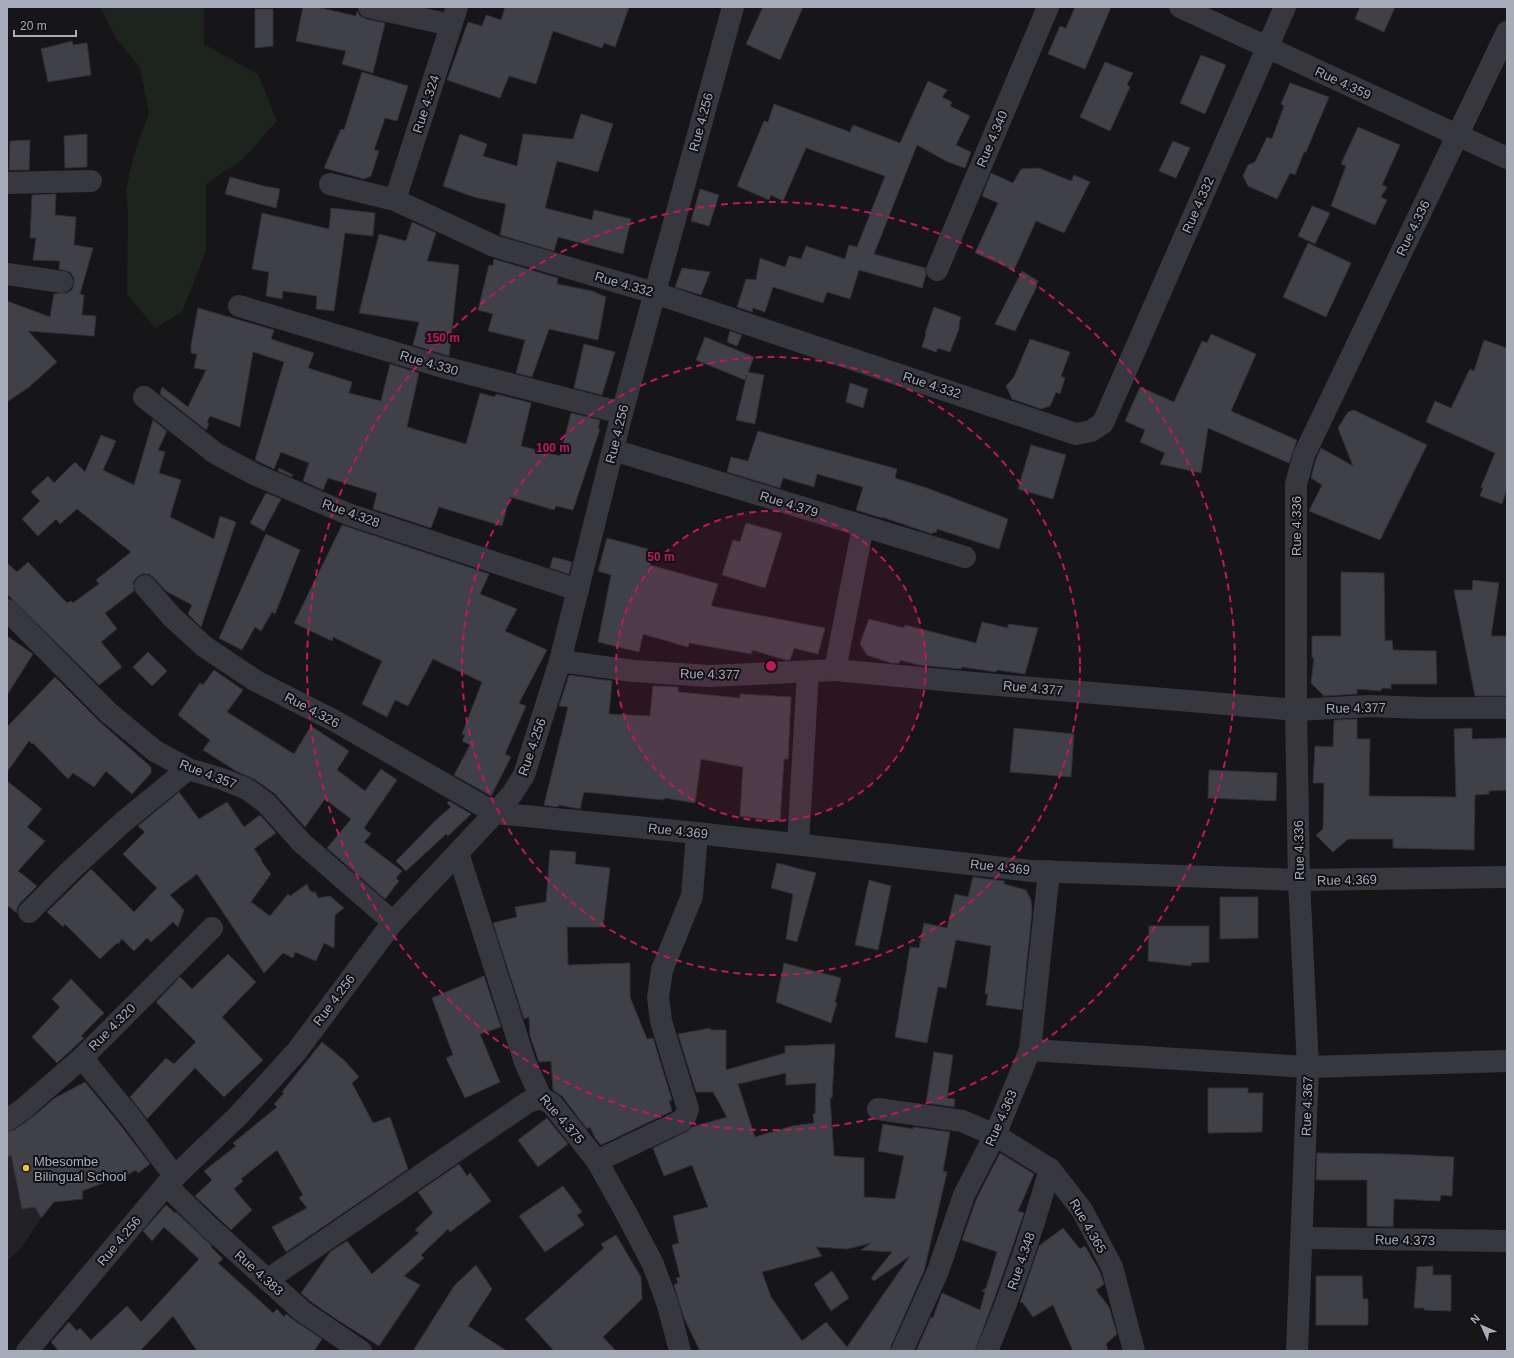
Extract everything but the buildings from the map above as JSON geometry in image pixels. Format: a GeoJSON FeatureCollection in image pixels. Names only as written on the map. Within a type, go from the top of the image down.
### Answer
{"type":"FeatureCollection","features":[{"type":"Feature","properties":{"kind":"street"},"geometry":{"type":"LineString","coordinates":[[369,7],[454,16]]}},
{"type":"Feature","properties":{"kind":"street","name":"Rue 4.256"},"geometry":{"type":"LineString","coordinates":[[27,1351],[171,1181],[239,1115],[297,1051],[393,922],[512,794],[524,775],[560,661],[622,413],[733,7]]}},
{"type":"Feature","properties":{"kind":"street","name":"Rue 4.340"},"geometry":{"type":"LineString","coordinates":[[937,270],[1048,7]]}},
{"type":"Feature","properties":{"kind":"street","name":"Rue 4.359"},"geometry":{"type":"LineString","coordinates":[[1180,7],[1507,158]]}},
{"type":"Feature","properties":{"kind":"street","name":"Rue 4.332"},"geometry":{"type":"LineString","coordinates":[[330,184],[395,200],[494,246],[655,293],[1076,434],[1091,432],[1103,423],[1285,7]]}},
{"type":"Feature","properties":{"kind":"street","name":"Rue 4.324"},"geometry":{"type":"LineString","coordinates":[[395,200],[454,16]]}},
{"type":"Feature","properties":{"kind":"street","name":"Rue 4.336"},"geometry":{"type":"LineString","coordinates":[[1308,1067],[1299,880],[1296,710],[1296,484],[1304,455],[1507,32]]}},
{"type":"Feature","properties":{"kind":"street"},"geometry":{"type":"LineString","coordinates":[[7,183],[91,182]]}},
{"type":"Feature","properties":{"kind":"street"},"geometry":{"type":"LineString","coordinates":[[7,274],[62,282]]}},
{"type":"Feature","properties":{"kind":"street","name":"Rue 4.330"},"geometry":{"type":"LineString","coordinates":[[239,306],[443,367],[622,413]]}},
{"type":"Feature","properties":{"kind":"street","name":"Rue 4.328"},"geometry":{"type":"LineString","coordinates":[[144,397],[215,453],[254,474],[348,514],[578,590]]}},
{"type":"Feature","properties":{"kind":"street","name":"Rue 4.379"},"geometry":{"type":"LineString","coordinates":[[613,450],[965,557]]}},
{"type":"Feature","properties":{"kind":"street"},"geometry":{"type":"LineString","coordinates":[[835,670],[863,526]]}},
{"type":"Feature","properties":{"kind":"street","name":"Rue 4.326"},"geometry":{"type":"LineString","coordinates":[[146,586],[172,617],[205,647],[256,681],[335,721],[495,813]]}},
{"type":"Feature","properties":{"kind":"street","name":"Rue 4.357"},"geometry":{"type":"LineString","coordinates":[[7,610],[109,713],[154,751],[188,769],[222,779],[248,790],[266,802],[302,843],[393,922]]}},
{"type":"Feature","properties":{"kind":"street","name":"Rue 4.377"},"geometry":{"type":"LineString","coordinates":[[560,661],[633,671],[710,676],[835,670],[982,684],[1296,710],[1369,706],[1424,708],[1507,708]]}},
{"type":"Feature","properties":{"kind":"street"},"geometry":{"type":"LineString","coordinates":[[798,844],[808,672]]}},
{"type":"Feature","properties":{"kind":"street"},"geometry":{"type":"LineString","coordinates":[[29,912],[76,865],[122,823],[188,769]]}},
{"type":"Feature","properties":{"kind":"street","name":"Rue 4.369"},"geometry":{"type":"LineString","coordinates":[[495,813],[697,833],[1023,870],[1299,880],[1507,878]]}},
{"type":"Feature","properties":{"kind":"street"},"geometry":{"type":"LineString","coordinates":[[598,1161],[681,1121],[686,1115],[688,1109],[660,1021],[658,997],[662,970],[692,896],[697,833]]}},
{"type":"Feature","properties":{"kind":"street","name":"Rue 4.375"},"geometry":{"type":"LineString","coordinates":[[458,853],[525,1062],[541,1098],[552,1104],[598,1161],[653,1264],[668,1305],[680,1351]]}},
{"type":"Feature","properties":{"kind":"street","name":"Rue 4.363"},"geometry":{"type":"LineString","coordinates":[[902,1351],[938,1271],[964,1195],[995,1135],[1030,1050],[1049,871]]}},
{"type":"Feature","properties":{"kind":"street","name":"Rue 4.320"},"geometry":{"type":"LineString","coordinates":[[7,1120],[23,1109],[82,1058],[212,928]]}},
{"type":"Feature","properties":{"kind":"street","name":"Rue 4.367"},"geometry":{"type":"LineString","coordinates":[[1030,1050],[1308,1067],[1303,1238],[1297,1351]]}},
{"type":"Feature","properties":{"kind":"street","name":"Rue 4.383"},"geometry":{"type":"LineString","coordinates":[[82,1058],[128,1114],[171,1181],[208,1226],[302,1312],[361,1351]]}},
{"type":"Feature","properties":{"kind":"street"},"geometry":{"type":"LineString","coordinates":[[1308,1067],[1507,1061]]}},
{"type":"Feature","properties":{"kind":"street"},"geometry":{"type":"LineString","coordinates":[[266,1280],[528,1102],[541,1098]]}},
{"type":"Feature","properties":{"kind":"street","name":"Rue 4.365"},"geometry":{"type":"LineString","coordinates":[[878,1109],[962,1121],[995,1135],[1050,1169],[1082,1210],[1112,1267],[1134,1351]]}},
{"type":"Feature","properties":{"kind":"street","name":"Rue 4.348"},"geometry":{"type":"LineString","coordinates":[[987,1351],[1011,1292],[1027,1247],[1050,1169]]}},
{"type":"Feature","properties":{"kind":"street","name":"Rue 4.373"},"geometry":{"type":"LineString","coordinates":[[1303,1238],[1507,1242]]}},
{"type":"Feature","properties":{"kind":"shaded area"},"geometry":{"type":"Polygon","coordinates":[[[100,7],[204,7],[204,44],[258,74],[277,121],[243,159],[206,184],[206,251],[182,312],[155,328],[127,294],[128,216],[126,190],[134,154],[149,113],[140,68],[116,38],[100,7]]]}},
{"type":"Feature","properties":{"kind":"shaded area","name":"Mbesombe Bilingual School"},"geometry":{"type":"Polygon","coordinates":[[[34,1113],[53,1203],[21,1248],[7,1261],[7,1132],[34,1113]]]}},
{"type":"Feature","properties":{"kind":"place","name":"Mbesombe Bilingual School"},"geometry":{"type":"Point","coordinates":[26,1168]}}]}
